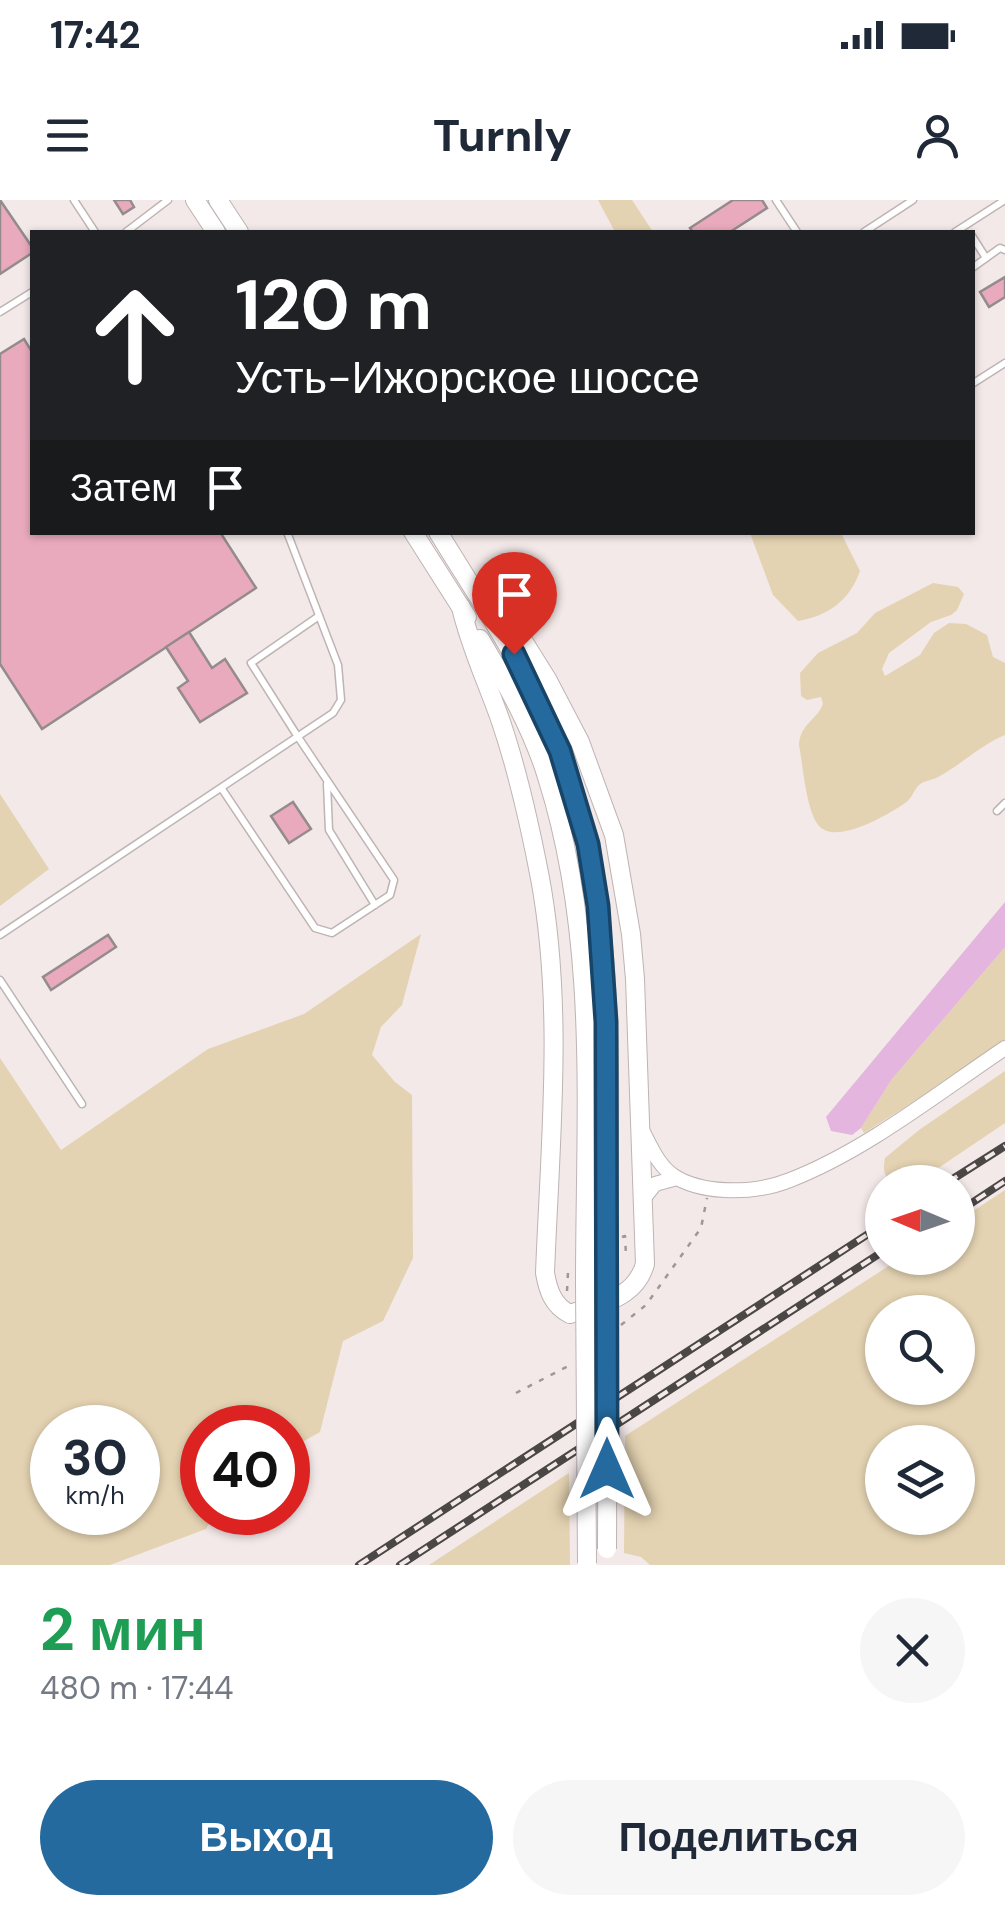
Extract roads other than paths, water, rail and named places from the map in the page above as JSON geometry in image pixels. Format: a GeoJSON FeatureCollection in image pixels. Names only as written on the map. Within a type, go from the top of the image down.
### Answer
{"type":"FeatureCollection","features":[{"type":"Feature","properties":{"kind":"street"},"geometry":{"type":"LineString","coordinates":[[195,200],[215,230]]}},
{"type":"Feature","properties":{"kind":"street"},"geometry":{"type":"LineString","coordinates":[[218,200],[238,230]]}},
{"type":"Feature","properties":{"kind":"street"},"geometry":{"type":"LineString","coordinates":[[415,535],[462,607],[525,722],[546,773],[572,871],[586,1008],[587,1564]]}},
{"type":"Feature","properties":{"kind":"street"},"geometry":{"type":"LineString","coordinates":[[440,535],[497,623],[560,751],[588,844],[606,1022],[607,1557]]}},
{"type":"Feature","properties":{"kind":"street"},"geometry":{"type":"LineString","coordinates":[[462,607],[467,634],[504,729],[548,929],[554,1021],[545,1273],[548,1289],[562,1310],[570,1314],[625,1294],[641,1278],[646,1264],[631,934],[614,835],[580,742],[522,639],[497,623]]}},
{"type":"Feature","properties":{"kind":"street"},"geometry":{"type":"LineString","coordinates":[[644,1198],[655,1184],[676,1178],[726,1190],[756,1189],[789,1181],[866,1140],[1005,1048]]}},
{"type":"Feature","properties":{"kind":"street"},"geometry":{"type":"LineString","coordinates":[[641,1129],[658,1161],[676,1178]]}},
{"type":"Feature","properties":{"kind":"lane"},"geometry":{"type":"LineString","coordinates":[[74,200],[94,230]]}},
{"type":"Feature","properties":{"kind":"lane"},"geometry":{"type":"LineString","coordinates":[[129,230],[168,200]]}},
{"type":"Feature","properties":{"kind":"lane"},"geometry":{"type":"LineString","coordinates":[[776,200],[796,230]]}},
{"type":"Feature","properties":{"kind":"lane"},"geometry":{"type":"LineString","coordinates":[[867,230],[913,200]]}},
{"type":"Feature","properties":{"kind":"lane"},"geometry":{"type":"LineString","coordinates":[[971,230],[1005,200]]}},
{"type":"Feature","properties":{"kind":"lane"},"geometry":{"type":"LineString","coordinates":[[975,239],[986,258]]}},
{"type":"Feature","properties":{"kind":"lane"},"geometry":{"type":"LineString","coordinates":[[975,266],[1000,248],[1005,250]]}},
{"type":"Feature","properties":{"kind":"lane"},"geometry":{"type":"LineString","coordinates":[[0,312],[30,293]]}},
{"type":"Feature","properties":{"kind":"lane"},"geometry":{"type":"LineString","coordinates":[[975,382],[1005,362]]}},
{"type":"Feature","properties":{"kind":"lane"},"geometry":{"type":"LineString","coordinates":[[0,936],[333,714],[340,700],[338,664],[288,535]]}},
{"type":"Feature","properties":{"kind":"lane"},"geometry":{"type":"LineString","coordinates":[[222,790],[315,928],[332,933],[390,895],[394,880],[252,662],[319,616]]}},
{"type":"Feature","properties":{"kind":"lane"},"geometry":{"type":"LineString","coordinates":[[327,781],[329,830],[375,905]]}},
{"type":"Feature","properties":{"kind":"lane"},"geometry":{"type":"LineString","coordinates":[[996,811],[1005,803]]}},
{"type":"Feature","properties":{"kind":"lane"},"geometry":{"type":"LineString","coordinates":[[0,980],[82,1104]]}},
{"type":"Feature","properties":{"kind":"railway"},"geometry":{"type":"LineString","coordinates":[[975,1165],[1005,1146]]}},
{"type":"Feature","properties":{"kind":"railway"},"geometry":{"type":"LineString","coordinates":[[975,1201],[1005,1181]]}},
{"type":"Feature","properties":{"kind":"railway"},"geometry":{"type":"LineString","coordinates":[[359,1565],[865,1236]]}},
{"type":"Feature","properties":{"kind":"railway"},"geometry":{"type":"LineString","coordinates":[[400,1565],[865,1263]]}}]}
